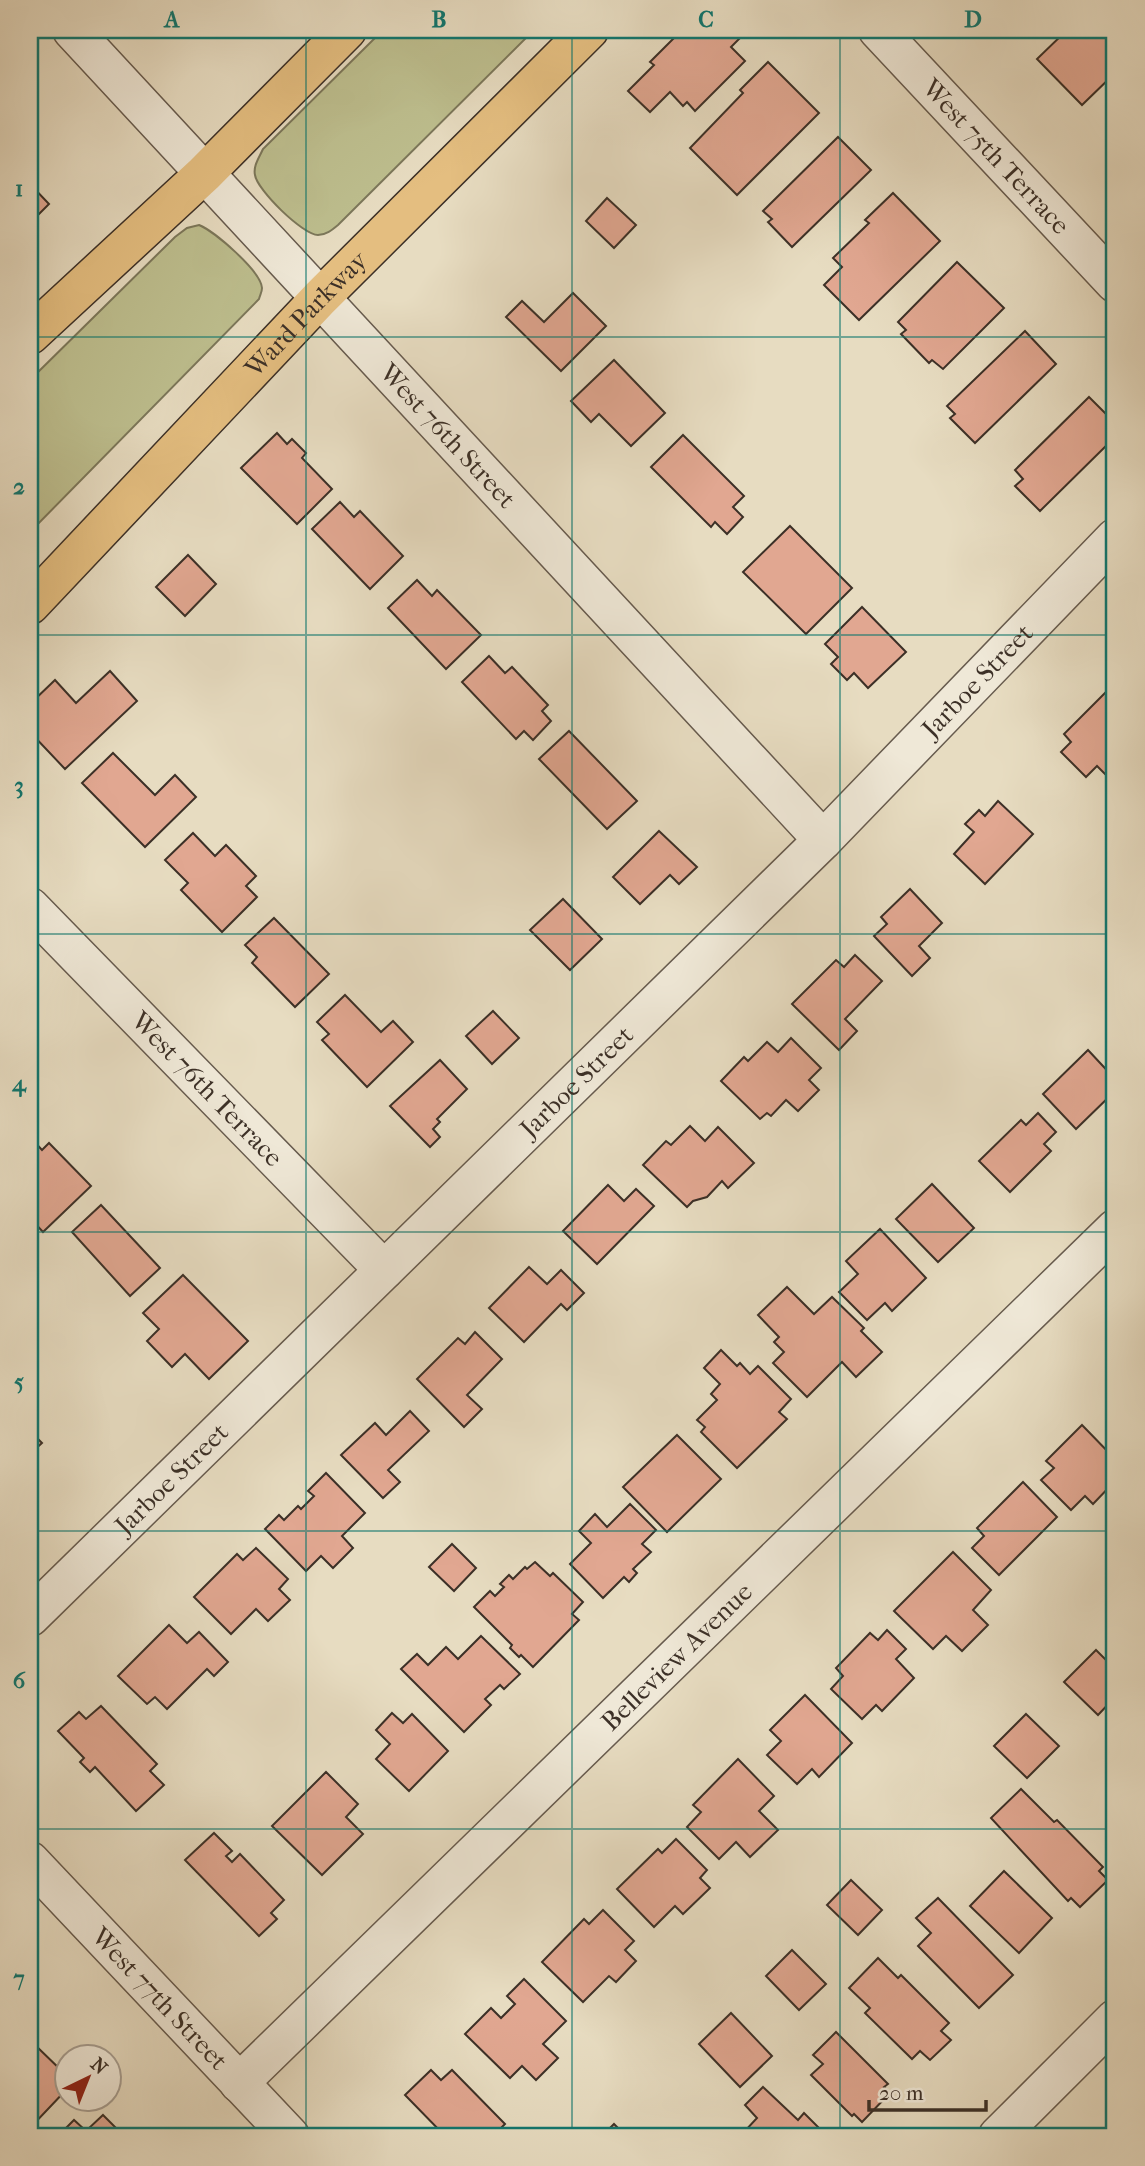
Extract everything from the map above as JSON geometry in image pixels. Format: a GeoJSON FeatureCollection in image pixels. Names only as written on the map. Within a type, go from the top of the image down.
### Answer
{"type":"FeatureCollection","features":[{"type":"Feature","properties":{"kind":"main road"},"geometry":{"type":"LineString","coordinates":[[30,335],[204,174],[347,30]]}},
{"type":"Feature","properties":{"kind":"main road","name":"Ward Parkway"},"geometry":{"type":"LineString","coordinates":[[30,605],[320,298],[589,30]]}},
{"type":"Feature","properties":{"kind":"street","name":"West 76th Street"},"geometry":{"type":"LineString","coordinates":[[72,30],[823,840]]}},
{"type":"Feature","properties":{"kind":"street","name":"West 75th Terrace"},"geometry":{"type":"LineString","coordinates":[[878,30],[1115,283]]}},
{"type":"Feature","properties":{"kind":"street","name":"Jarboe Street"},"geometry":{"type":"LineString","coordinates":[[30,1616],[823,840],[1115,538]]}},
{"type":"Feature","properties":{"kind":"street","name":"West 76th Terrace"},"geometry":{"type":"LineString","coordinates":[[30,907],[384,1270]]}},
{"type":"Feature","properties":{"kind":"street","name":"Belleview Avenue"},"geometry":{"type":"LineString","coordinates":[[239,2083],[1115,1229]]}},
{"type":"Feature","properties":{"kind":"street","name":"West 77th Street"},"geometry":{"type":"LineString","coordinates":[[30,1861],[290,2136]]}},
{"type":"Feature","properties":{"kind":"street"},"geometry":{"type":"LineString","coordinates":[[998,2136],[1115,2019]]}},
{"type":"Feature","properties":{"kind":"green space"},"geometry":{"type":"Polygon","coordinates":[[[383,30],[534,30],[338,225],[324,234],[311,233],[272,201],[258,182],[255,175],[256,165],[263,149],[383,30]]]}},
{"type":"Feature","properties":{"kind":"green space"},"geometry":{"type":"Polygon","coordinates":[[[199,225],[246,262],[260,281],[262,288],[259,299],[30,532],[30,380],[175,237],[187,228],[199,225]]]}},
{"type":"Feature","properties":{"kind":"building"},"geometry":{"type":"Polygon","coordinates":[[[682,30],[738,30],[743,35],[731,47],[745,61],[695,111],[687,102],[683,106],[670,92],[650,112],[628,91],[654,65],[650,62],[682,30]]]}},
{"type":"Feature","properties":{"kind":"building"},"geometry":{"type":"Polygon","coordinates":[[[1067,30],[1115,30],[1115,73],[1082,105],[1037,59],[1067,30]]]}},
{"type":"Feature","properties":{"kind":"building"},"geometry":{"type":"Polygon","coordinates":[[[768,62],[819,113],[737,195],[690,148],[743,93],[740,90],[768,62]]]}},
{"type":"Feature","properties":{"kind":"building"},"geometry":{"type":"Polygon","coordinates":[[[838,137],[871,170],[792,247],[768,222],[772,219],[763,211],[838,137]]]}},
{"type":"Feature","properties":{"kind":"building"},"geometry":{"type":"Polygon","coordinates":[[[30,184],[49,204],[30,223],[30,184]]]}},
{"type":"Feature","properties":{"kind":"building"},"geometry":{"type":"Polygon","coordinates":[[[893,193],[940,241],[859,320],[824,285],[842,267],[833,258],[869,223],[865,220],[893,193]]]}},
{"type":"Feature","properties":{"kind":"building"},"geometry":{"type":"Polygon","coordinates":[[[607,198],[636,225],[614,248],[586,221],[607,198]]]}},
{"type":"Feature","properties":{"kind":"building"},"geometry":{"type":"Polygon","coordinates":[[[957,262],[1004,308],[943,369],[932,360],[929,363],[901,334],[906,330],[898,322],[957,262]]]}},
{"type":"Feature","properties":{"kind":"building"},"geometry":{"type":"Polygon","coordinates":[[[573,293],[606,326],[561,371],[506,317],[522,301],[544,322],[573,293]]]}},
{"type":"Feature","properties":{"kind":"building"},"geometry":{"type":"Polygon","coordinates":[[[1025,331],[1056,364],[975,443],[950,418],[955,414],[947,406],[1025,331]]]}},
{"type":"Feature","properties":{"kind":"building"},"geometry":{"type":"Polygon","coordinates":[[[614,360],[665,413],[631,446],[599,414],[591,422],[571,401],[614,360]]]}},
{"type":"Feature","properties":{"kind":"building"},"geometry":{"type":"Polygon","coordinates":[[[1089,397],[1115,423],[1115,437],[1040,511],[1015,486],[1023,479],[1015,470],[1089,397]]]}},
{"type":"Feature","properties":{"kind":"building"},"geometry":{"type":"Polygon","coordinates":[[[277,433],[287,444],[292,439],[306,453],[302,458],[332,489],[297,524],[241,468],[277,433]]]}},
{"type":"Feature","properties":{"kind":"building"},"geometry":{"type":"Polygon","coordinates":[[[683,435],[744,496],[733,507],[743,517],[727,534],[715,522],[711,527],[651,467],[683,435]]]}},
{"type":"Feature","properties":{"kind":"building"},"geometry":{"type":"Polygon","coordinates":[[[340,502],[354,517],[360,511],[403,556],[370,589],[312,529],[340,502]]]}},
{"type":"Feature","properties":{"kind":"building"},"geometry":{"type":"Polygon","coordinates":[[[790,526],[852,588],[806,634],[743,572],[790,526]]]}},
{"type":"Feature","properties":{"kind":"building"},"geometry":{"type":"Polygon","coordinates":[[[188,555],[216,584],[185,616],[156,587],[188,555]]]}},
{"type":"Feature","properties":{"kind":"building"},"geometry":{"type":"Polygon","coordinates":[[[417,580],[432,596],[437,590],[481,635],[446,669],[388,608],[417,580]]]}},
{"type":"Feature","properties":{"kind":"building"},"geometry":{"type":"Polygon","coordinates":[[[862,607],[906,652],[868,688],[854,673],[847,680],[831,664],[838,657],[825,644],[862,607]]]}},
{"type":"Feature","properties":{"kind":"building"},"geometry":{"type":"Polygon","coordinates":[[[489,656],[505,673],[512,667],[548,705],[542,711],[551,721],[533,740],[524,731],[516,739],[462,682],[489,656]]]}},
{"type":"Feature","properties":{"kind":"building"},"geometry":{"type":"Polygon","coordinates":[[[110,671],[137,701],[65,769],[30,732],[30,704],[55,680],[76,703],[110,671]]]}},
{"type":"Feature","properties":{"kind":"building"},"geometry":{"type":"Polygon","coordinates":[[[1105,693],[1113,701],[1115,699],[1113,782],[1097,766],[1086,777],[1061,752],[1071,742],[1064,734],[1105,693]]]}},
{"type":"Feature","properties":{"kind":"building"},"geometry":{"type":"Polygon","coordinates":[[[569,731],[637,801],[607,829],[539,759],[569,731]]]}},
{"type":"Feature","properties":{"kind":"building"},"geometry":{"type":"Polygon","coordinates":[[[113,753],[155,795],[175,775],[196,797],[145,847],[82,783],[113,753]]]}},
{"type":"Feature","properties":{"kind":"building"},"geometry":{"type":"Polygon","coordinates":[[[998,801],[1033,834],[985,884],[954,854],[974,832],[965,824],[979,810],[985,816],[998,801]]]}},
{"type":"Feature","properties":{"kind":"building"},"geometry":{"type":"Polygon","coordinates":[[[659,831],[697,867],[679,884],[670,875],[640,904],[613,877],[659,831]]]}},
{"type":"Feature","properties":{"kind":"building"},"geometry":{"type":"Polygon","coordinates":[[[193,833],[215,856],[226,845],[256,876],[246,886],[257,897],[222,932],[181,890],[188,883],[165,860],[193,833]]]}},
{"type":"Feature","properties":{"kind":"building"},"geometry":{"type":"Polygon","coordinates":[[[910,889],[942,923],[919,946],[930,958],[912,976],[874,936],[887,924],[881,917],[910,889]]]}},
{"type":"Feature","properties":{"kind":"building"},"geometry":{"type":"Polygon","coordinates":[[[563,899],[602,939],[570,970],[530,930],[563,899]]]}},
{"type":"Feature","properties":{"kind":"building"},"geometry":{"type":"Polygon","coordinates":[[[274,918],[329,974],[295,1007],[252,963],[257,957],[245,945],[274,918]]]}},
{"type":"Feature","properties":{"kind":"building"},"geometry":{"type":"Polygon","coordinates":[[[855,955],[882,981],[845,1019],[857,1031],[839,1050],[792,1004],[836,960],[844,967],[855,955]]]}},
{"type":"Feature","properties":{"kind":"building"},"geometry":{"type":"Polygon","coordinates":[[[345,995],[381,1032],[393,1021],[413,1042],[367,1087],[322,1040],[329,1034],[317,1022],[345,995]]]}},
{"type":"Feature","properties":{"kind":"building"},"geometry":{"type":"Polygon","coordinates":[[[493,1011],[519,1038],[492,1064],[466,1036],[493,1011]]]}},
{"type":"Feature","properties":{"kind":"building"},"geometry":{"type":"Polygon","coordinates":[[[791,1038],[821,1068],[809,1080],[819,1090],[798,1111],[786,1100],[771,1116],[767,1113],[760,1119],[721,1081],[744,1057],[748,1061],[767,1042],[778,1052],[791,1038]]]}},
{"type":"Feature","properties":{"kind":"building"},"geometry":{"type":"Polygon","coordinates":[[[1088,1050],[1115,1079],[1115,1091],[1076,1129],[1043,1094],[1088,1050]]]}},
{"type":"Feature","properties":{"kind":"building"},"geometry":{"type":"Polygon","coordinates":[[[440,1060],[467,1089],[437,1119],[440,1122],[433,1129],[440,1137],[430,1147],[390,1106],[440,1060]]]}},
{"type":"Feature","properties":{"kind":"building"},"geometry":{"type":"Polygon","coordinates":[[[1038,1113],[1056,1132],[1044,1144],[1051,1151],[1010,1192],[979,1161],[1021,1120],[1026,1125],[1038,1113]]]}},
{"type":"Feature","properties":{"kind":"building"},"geometry":{"type":"Polygon","coordinates":[[[690,1126],[705,1141],[718,1127],[754,1163],[728,1188],[722,1181],[707,1197],[693,1201],[687,1207],[643,1165],[666,1141],[671,1145],[690,1126]]]}},
{"type":"Feature","properties":{"kind":"building"},"geometry":{"type":"Polygon","coordinates":[[[30,1137],[42,1150],[49,1143],[91,1186],[43,1232],[30,1218],[30,1137]]]}},
{"type":"Feature","properties":{"kind":"building"},"geometry":{"type":"Polygon","coordinates":[[[932,1184],[974,1228],[938,1262],[896,1219],[932,1184]]]}},
{"type":"Feature","properties":{"kind":"building"},"geometry":{"type":"Polygon","coordinates":[[[608,1185],[624,1201],[636,1189],[654,1206],[597,1264],[563,1231],[608,1185]]]}},
{"type":"Feature","properties":{"kind":"building"},"geometry":{"type":"Polygon","coordinates":[[[101,1205],[160,1268],[130,1296],[72,1232],[101,1205]]]}},
{"type":"Feature","properties":{"kind":"building"},"geometry":{"type":"Polygon","coordinates":[[[880,1229],[926,1278],[892,1311],[885,1303],[867,1320],[839,1292],[858,1274],[846,1261],[880,1229]]]}},
{"type":"Feature","properties":{"kind":"building"},"geometry":{"type":"Polygon","coordinates":[[[529,1267],[547,1284],[561,1270],[584,1293],[567,1310],[561,1304],[524,1342],[489,1308],[529,1267]]]}},
{"type":"Feature","properties":{"kind":"building"},"geometry":{"type":"Polygon","coordinates":[[[183,1275],[248,1341],[209,1379],[185,1354],[172,1367],[147,1341],[159,1329],[143,1313],[183,1275]]]}},
{"type":"Feature","properties":{"kind":"building"},"geometry":{"type":"Polygon","coordinates":[[[787,1287],[814,1314],[832,1297],[864,1328],[861,1331],[882,1352],[856,1377],[842,1362],[807,1397],[773,1363],[784,1352],[774,1342],[779,1337],[758,1315],[787,1287]]]}},
{"type":"Feature","properties":{"kind":"building"},"geometry":{"type":"Polygon","coordinates":[[[475,1332],[502,1359],[467,1395],[482,1409],[464,1427],[417,1379],[458,1338],[465,1344],[475,1332]]]}},
{"type":"Feature","properties":{"kind":"building"},"geometry":{"type":"Polygon","coordinates":[[[721,1350],[737,1366],[740,1363],[750,1374],[758,1366],[791,1399],[779,1412],[787,1419],[737,1468],[701,1432],[705,1427],[697,1420],[717,1400],[711,1394],[720,1384],[704,1368],[721,1350]]]}},
{"type":"Feature","properties":{"kind":"building"},"geometry":{"type":"Polygon","coordinates":[[[410,1411],[429,1431],[388,1470],[400,1482],[383,1498],[341,1455],[375,1423],[386,1435],[410,1411]]]}},
{"type":"Feature","properties":{"kind":"building"},"geometry":{"type":"Polygon","coordinates":[[[1082,1425],[1115,1459],[1115,1481],[1093,1504],[1085,1496],[1071,1510],[1041,1480],[1054,1468],[1046,1461],[1082,1425]]]}},
{"type":"Feature","properties":{"kind":"building"},"geometry":{"type":"Polygon","coordinates":[[[30,1431],[42,1443],[30,1454],[30,1431]]]}},
{"type":"Feature","properties":{"kind":"building"},"geometry":{"type":"Polygon","coordinates":[[[677,1435],[721,1479],[667,1532],[623,1487],[677,1435]]]}},
{"type":"Feature","properties":{"kind":"building"},"geometry":{"type":"Polygon","coordinates":[[[326,1473],[365,1513],[342,1536],[353,1548],[333,1568],[321,1556],[306,1571],[265,1529],[279,1515],[284,1520],[298,1506],[301,1509],[314,1496],[308,1491],[326,1473]]]}},
{"type":"Feature","properties":{"kind":"building"},"geometry":{"type":"Polygon","coordinates":[[[1023,1482],[1057,1517],[999,1575],[972,1548],[984,1536],[977,1528],[1023,1482]]]}},
{"type":"Feature","properties":{"kind":"building"},"geometry":{"type":"Polygon","coordinates":[[[630,1504],[656,1530],[642,1544],[651,1552],[633,1569],[637,1573],[629,1582],[624,1577],[603,1598],[570,1564],[591,1543],[579,1531],[595,1514],[607,1527],[630,1504]]]}},
{"type":"Feature","properties":{"kind":"building"},"geometry":{"type":"Polygon","coordinates":[[[452,1544],[476,1568],[454,1591],[429,1567],[452,1544]]]}},
{"type":"Feature","properties":{"kind":"building"},"geometry":{"type":"Polygon","coordinates":[[[256,1548],[288,1579],[279,1589],[290,1600],[268,1621],[256,1609],[231,1634],[194,1597],[237,1554],[243,1560],[256,1548]]]}},
{"type":"Feature","properties":{"kind":"building"},"geometry":{"type":"Polygon","coordinates":[[[953,1552],[991,1590],[973,1610],[988,1625],[962,1651],[946,1636],[933,1649],[894,1611],[953,1552]]]}},
{"type":"Feature","properties":{"kind":"building"},"geometry":{"type":"Polygon","coordinates":[[[535,1562],[550,1576],[553,1573],[583,1602],[572,1614],[579,1620],[533,1667],[510,1648],[512,1645],[474,1607],[490,1591],[495,1596],[504,1587],[500,1584],[509,1575],[513,1579],[525,1567],[527,1569],[535,1562]]]}},
{"type":"Feature","properties":{"kind":"building"},"geometry":{"type":"Polygon","coordinates":[[[169,1625],[187,1643],[199,1632],[228,1662],[214,1676],[207,1669],[167,1709],[155,1697],[147,1704],[118,1676],[169,1625]]]}},
{"type":"Feature","properties":{"kind":"building"},"geometry":{"type":"Polygon","coordinates":[[[887,1630],[906,1649],[896,1659],[914,1678],[882,1711],[876,1705],[862,1719],[831,1689],[843,1676],[836,1668],[870,1633],[878,1640],[887,1630]]]}},
{"type":"Feature","properties":{"kind":"building"},"geometry":{"type":"Polygon","coordinates":[[[481,1636],[520,1674],[504,1689],[500,1685],[485,1699],[491,1705],[464,1732],[401,1669],[417,1654],[428,1665],[446,1647],[458,1659],[481,1636]]]}},
{"type":"Feature","properties":{"kind":"building"},"geometry":{"type":"Polygon","coordinates":[[[1096,1650],[1115,1669],[1115,1697],[1098,1715],[1064,1682],[1096,1650]]]}},
{"type":"Feature","properties":{"kind":"building"},"geometry":{"type":"Polygon","coordinates":[[[805,1695],[852,1743],[819,1777],[812,1769],[797,1784],[767,1755],[781,1741],[770,1730],[805,1695]]]}},
{"type":"Feature","properties":{"kind":"building"},"geometry":{"type":"Polygon","coordinates":[[[101,1706],[157,1764],[150,1771],[164,1785],[136,1811],[95,1767],[90,1772],[80,1762],[84,1758],[58,1731],[79,1712],[86,1719],[101,1706]]]}},
{"type":"Feature","properties":{"kind":"building"},"geometry":{"type":"Polygon","coordinates":[[[392,1713],[403,1723],[412,1714],[448,1751],[409,1791],[376,1759],[390,1744],[376,1730],[392,1713]]]}},
{"type":"Feature","properties":{"kind":"building"},"geometry":{"type":"Polygon","coordinates":[[[1026,1714],[1059,1746],[1027,1778],[994,1746],[1026,1714]]]}},
{"type":"Feature","properties":{"kind":"building"},"geometry":{"type":"Polygon","coordinates":[[[738,1759],[774,1796],[759,1811],[778,1830],[750,1857],[736,1842],[719,1859],[687,1827],[701,1812],[693,1805],[738,1759]]]}},
{"type":"Feature","properties":{"kind":"building"},"geometry":{"type":"Polygon","coordinates":[[[326,1772],[358,1804],[346,1817],[363,1834],[322,1875],[272,1826],[326,1772]]]}},
{"type":"Feature","properties":{"kind":"building"},"geometry":{"type":"Polygon","coordinates":[[[1021,1789],[1054,1822],[1057,1820],[1103,1867],[1099,1871],[1108,1880],[1080,1907],[1071,1898],[1068,1901],[991,1818],[1021,1789]]]}},
{"type":"Feature","properties":{"kind":"building"},"geometry":{"type":"Polygon","coordinates":[[[214,1833],[232,1851],[226,1856],[232,1862],[240,1854],[284,1900],[271,1913],[277,1919],[259,1936],[185,1860],[214,1833]]]}},
{"type":"Feature","properties":{"kind":"building"},"geometry":{"type":"Polygon","coordinates":[[[676,1839],[707,1870],[700,1878],[710,1888],[683,1914],[675,1906],[654,1927],[617,1889],[658,1849],[662,1853],[676,1839]]]}},
{"type":"Feature","properties":{"kind":"building"},"geometry":{"type":"Polygon","coordinates":[[[1004,1871],[1052,1918],[1019,1953],[970,1906],[1004,1871]]]}},
{"type":"Feature","properties":{"kind":"building"},"geometry":{"type":"Polygon","coordinates":[[[851,1880],[882,1910],[858,1935],[827,1905],[851,1880]]]}},
{"type":"Feature","properties":{"kind":"building"},"geometry":{"type":"Polygon","coordinates":[[[938,1898],[1013,1975],[979,2008],[918,1946],[931,1933],[916,1918],[938,1898]]]}},
{"type":"Feature","properties":{"kind":"building"},"geometry":{"type":"Polygon","coordinates":[[[603,1910],[634,1941],[625,1950],[636,1961],[616,1982],[609,1976],[583,2002],[542,1962],[584,1919],[589,1924],[603,1910]]]}},
{"type":"Feature","properties":{"kind":"building"},"geometry":{"type":"Polygon","coordinates":[[[792,1950],[826,1984],[799,2010],[766,1976],[792,1950]]]}},
{"type":"Feature","properties":{"kind":"building"},"geometry":{"type":"Polygon","coordinates":[[[878,1958],[898,1978],[901,1975],[949,2023],[941,2031],[951,2040],[930,2060],[920,2051],[912,2059],[865,2013],[870,2008],[849,1988],[878,1958]]]}},
{"type":"Feature","properties":{"kind":"building"},"geometry":{"type":"Polygon","coordinates":[[[524,1979],[566,2021],[543,2044],[558,2058],[536,2080],[522,2066],[510,2078],[465,2034],[491,2008],[501,2018],[515,2004],[507,1996],[524,1979]]]}},
{"type":"Feature","properties":{"kind":"building"},"geometry":{"type":"Polygon","coordinates":[[[731,2013],[772,2056],[740,2087],[699,2044],[731,2013]]]}},
{"type":"Feature","properties":{"kind":"building"},"geometry":{"type":"Polygon","coordinates":[[[836,2032],[888,2084],[884,2087],[890,2093],[862,2122],[854,2114],[852,2116],[811,2075],[823,2064],[813,2055],[836,2032]]]}},
{"type":"Feature","properties":{"kind":"building"},"geometry":{"type":"Polygon","coordinates":[[[33,2043],[52,2061],[52,2105],[30,2128],[30,2047],[33,2043]]]}},
{"type":"Feature","properties":{"kind":"building"},"geometry":{"type":"Polygon","coordinates":[[[431,2070],[441,2080],[452,2070],[505,2124],[493,2136],[445,2136],[405,2095],[431,2070]]]}},
{"type":"Feature","properties":{"kind":"building"},"geometry":{"type":"Polygon","coordinates":[[[763,2087],[798,2120],[804,2113],[827,2136],[748,2136],[744,2132],[757,2118],[745,2105],[763,2087]]]}},
{"type":"Feature","properties":{"kind":"building"},"geometry":{"type":"Polygon","coordinates":[[[103,2115],[124,2136],[58,2136],[74,2120],[86,2131],[103,2115]]]}},
{"type":"Feature","properties":{"kind":"building"},"geometry":{"type":"Polygon","coordinates":[[[614,2124],[626,2136],[602,2136],[614,2124]]]}}]}
